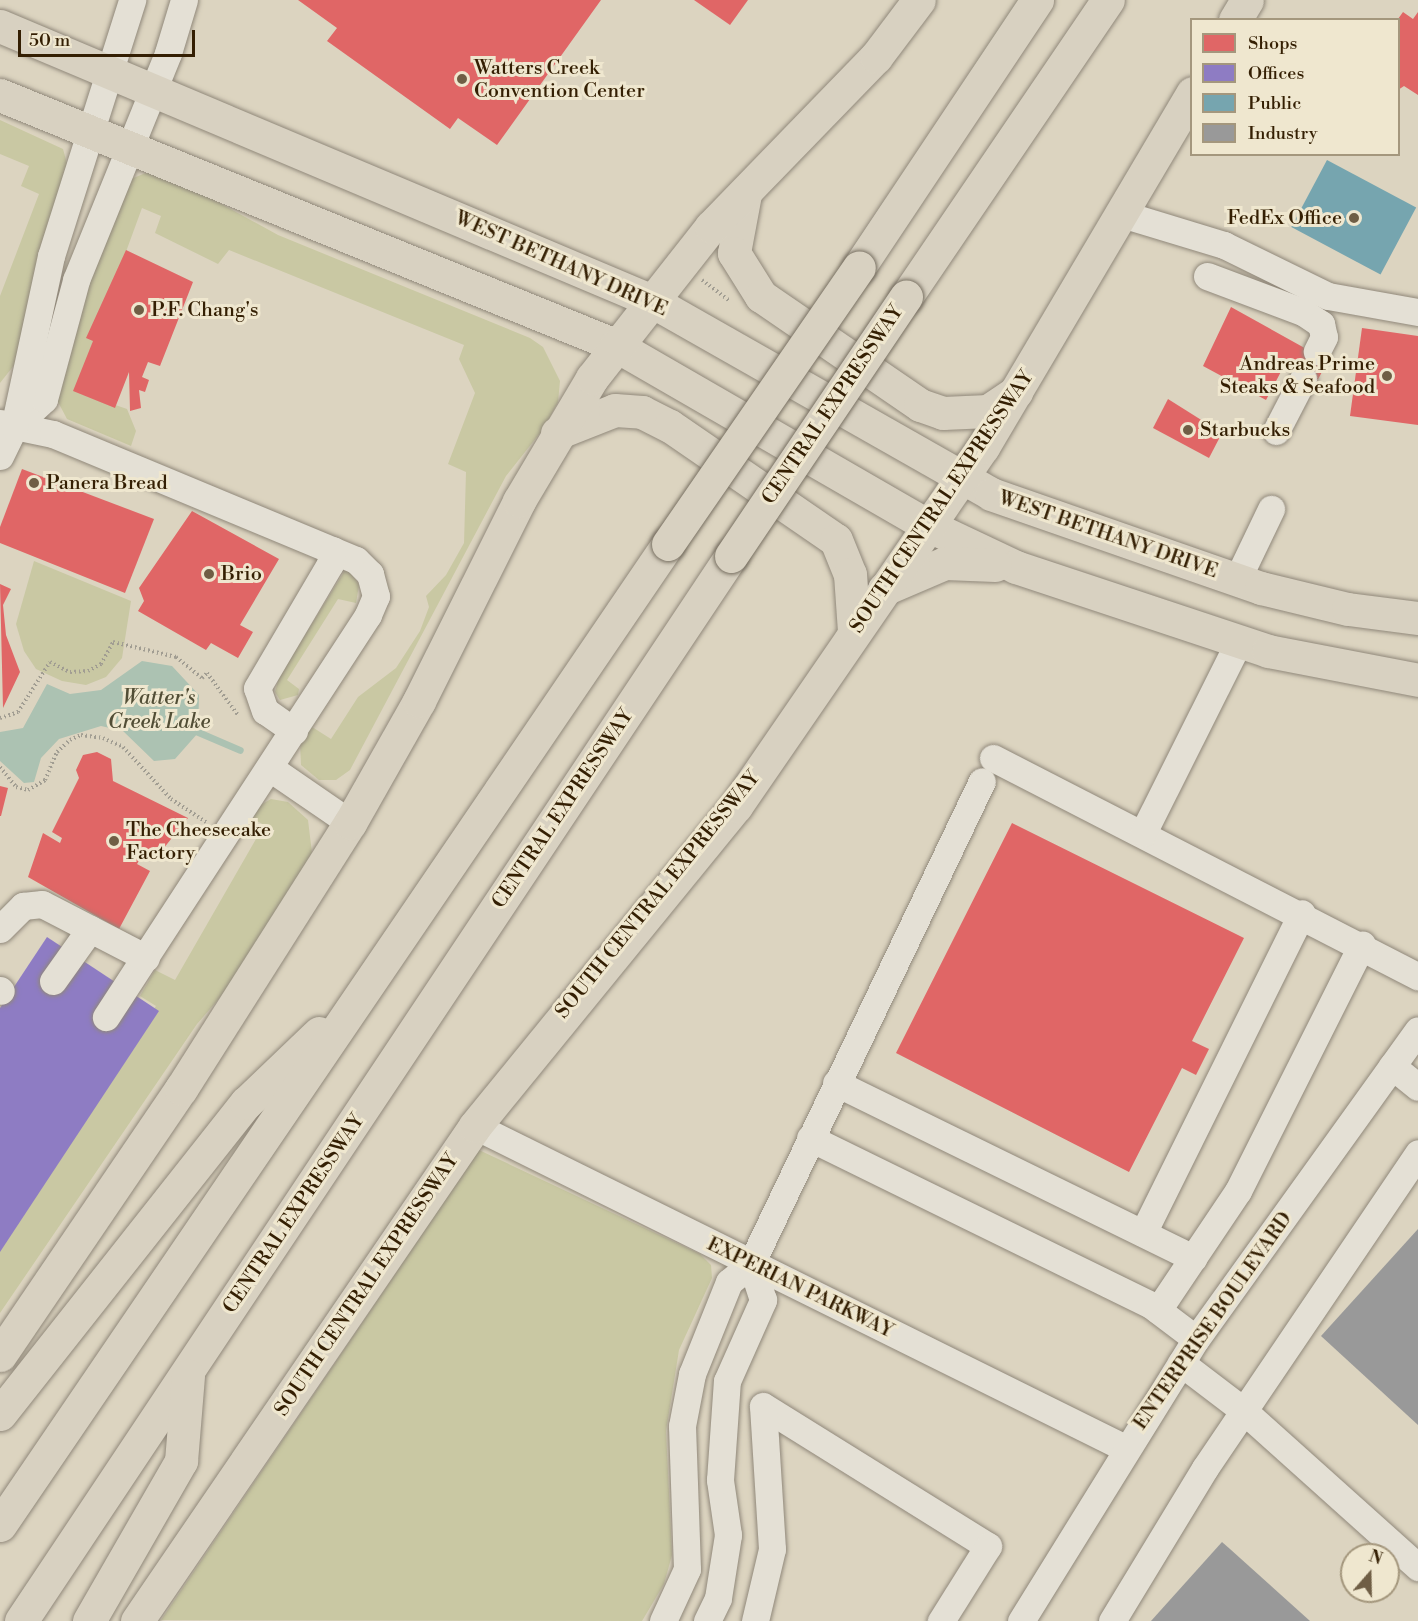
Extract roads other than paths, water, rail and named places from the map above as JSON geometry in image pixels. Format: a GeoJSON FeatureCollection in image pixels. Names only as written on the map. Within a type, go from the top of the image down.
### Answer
{"type":"FeatureCollection","features":[{"type":"Feature","properties":{"kind":"main road"},"geometry":{"type":"LineString","coordinates":[[0,1355],[181,1089],[350,824],[558,433],[615,345],[650,300],[746,189],[876,57],[919,0]]}},
{"type":"Feature","properties":{"kind":"main road"},"geometry":{"type":"LineString","coordinates":[[0,1525],[859,267],[1037,0]]}},
{"type":"Feature","properties":{"kind":"main road"},"geometry":{"type":"LineString","coordinates":[[1102,9],[1131,0]]}},
{"type":"Feature","properties":{"kind":"main road"},"geometry":{"type":"LineString","coordinates":[[1236,18],[1248,0]]}},
{"type":"Feature","properties":{"kind":"main road","name":"CENTRAL EXPRESSWAY"},"geometry":{"type":"LineString","coordinates":[[21,1621],[731,556],[1102,9]]}},
{"type":"Feature","properties":{"kind":"main road","name":"WEST BETHANY DRIVE"},"geometry":{"type":"LineString","coordinates":[[0,26],[110,70],[152,90],[650,300],[959,479],[1060,522],[1237,580],[1347,609],[1418,618]]}},
{"type":"Feature","properties":{"kind":"main road"},"geometry":{"type":"LineString","coordinates":[[0,95],[615,345],[927,525],[1016,567],[1238,643],[1352,671],[1418,680]]}},
{"type":"Feature","properties":{"kind":"main road","name":"SOUTH CENTRAL EXPRESSWAY"},"geometry":{"type":"LineString","coordinates":[[137,1621],[476,1126],[736,806],[1018,391],[1190,95]]}},
{"type":"Feature","properties":{"kind":"main road"},"geometry":{"type":"LineString","coordinates":[[746,189],[735,253],[761,296],[920,405],[943,413],[988,411],[1018,391]]}},
{"type":"Feature","properties":{"kind":"main road"},"geometry":{"type":"LineString","coordinates":[[558,433],[615,410],[642,412],[670,426],[836,540],[850,574],[854,631]]}},
{"type":"Feature","properties":{"kind":"main road"},"geometry":{"type":"LineString","coordinates":[[882,590],[945,563],[1016,567]]}},
{"type":"Feature","properties":{"kind":"main road"},"geometry":{"type":"LineString","coordinates":[[0,1414],[246,1102],[368,986]]}},
{"type":"Feature","properties":{"kind":"main road"},"geometry":{"type":"LineString","coordinates":[[89,1621],[181,1461],[188,1373]]}},
{"type":"Feature","properties":{"kind":"street"},"geometry":{"type":"LineString","coordinates":[[0,456],[51,256],[132,0]]}},
{"type":"Feature","properties":{"kind":"street"},"geometry":{"type":"LineString","coordinates":[[7,425],[44,399],[75,280],[152,90],[184,0]]}},
{"type":"Feature","properties":{"kind":"street"},"geometry":{"type":"LineString","coordinates":[[1122,214],[1224,245],[1328,296],[1418,312]]}},
{"type":"Feature","properties":{"kind":"street"},"geometry":{"type":"LineString","coordinates":[[1207,276],[1303,312],[1320,324],[1324,337],[1317,351]]}},
{"type":"Feature","properties":{"kind":"street"},"geometry":{"type":"LineString","coordinates":[[1276,431],[1303,379]]}},
{"type":"Feature","properties":{"kind":"street"},"geometry":{"type":"LineString","coordinates":[[7,425],[53,434],[333,550],[370,574],[376,596],[294,731],[106,1017]]}},
{"type":"Feature","properties":{"kind":"street"},"geometry":{"type":"LineString","coordinates":[[1237,580],[1271,509]]}},
{"type":"Feature","properties":{"kind":"street"},"geometry":{"type":"LineString","coordinates":[[294,731],[265,711],[257,688],[330,564],[333,550]]}},
{"type":"Feature","properties":{"kind":"street"},"geometry":{"type":"LineString","coordinates":[[1143,833],[1238,643]]}},
{"type":"Feature","properties":{"kind":"street"},"geometry":{"type":"LineString","coordinates":[[270,768],[350,824]]}},
{"type":"Feature","properties":{"kind":"street"},"geometry":{"type":"LineString","coordinates":[[663,1621],[681,1582],[690,1536],[683,1437],[688,1400],[729,1282],[751,1264],[987,770],[1143,833],[1362,944],[1418,976]]}},
{"type":"Feature","properties":{"kind":"street"},"geometry":{"type":"LineString","coordinates":[[0,928],[23,906],[42,904],[146,958]]}},
{"type":"Feature","properties":{"kind":"street"},"geometry":{"type":"LineString","coordinates":[[1143,1233],[1302,913]]}},
{"type":"Feature","properties":{"kind":"street"},"geometry":{"type":"LineString","coordinates":[[53,981],[90,929]]}},
{"type":"Feature","properties":{"kind":"street"},"geometry":{"type":"LineString","coordinates":[[1158,1310],[1238,1191],[1362,944]]}},
{"type":"Feature","properties":{"kind":"street","name":"ENTERPRISE BOULEVARD"},"geometry":{"type":"LineString","coordinates":[[1021,1621],[1125,1448],[1196,1339],[1418,1030]]}},
{"type":"Feature","properties":{"kind":"street"},"geometry":{"type":"LineString","coordinates":[[1392,1066],[1418,1087]]}},
{"type":"Feature","properties":{"kind":"street"},"geometry":{"type":"LineString","coordinates":[[836,1083],[1193,1258]]}},
{"type":"Feature","properties":{"kind":"street","name":"EXPERIAN PARKWAY"},"geometry":{"type":"LineString","coordinates":[[476,1126],[1125,1448]]}},
{"type":"Feature","properties":{"kind":"street"},"geometry":{"type":"LineString","coordinates":[[810,1138],[1158,1310],[1196,1339]]}},
{"type":"Feature","properties":{"kind":"street"},"geometry":{"type":"LineString","coordinates":[[1112,1621],[1244,1411],[1418,1153]]}},
{"type":"Feature","properties":{"kind":"street"},"geometry":{"type":"LineString","coordinates":[[712,1610],[728,1535],[720,1480],[724,1406],[728,1381],[763,1300],[751,1264]]}},
{"type":"Feature","properties":{"kind":"street"},"geometry":{"type":"LineString","coordinates":[[1181,1363],[1244,1411],[1418,1567]]}},
{"type":"Feature","properties":{"kind":"street"},"geometry":{"type":"LineString","coordinates":[[688,1400],[724,1406]]}},
{"type":"Feature","properties":{"kind":"street"},"geometry":{"type":"LineString","coordinates":[[681,1582],[712,1610],[756,1618],[773,1524],[763,1406],[988,1546],[941,1621]]}},
{"type":"Feature","properties":{"kind":"water","name":"Watter's Creek Lake"},"geometry":{"type":"Polygon","coordinates":[[[142,661],[172,666],[199,695],[198,733],[175,759],[154,761],[123,731],[101,726],[59,739],[41,758],[34,782],[24,783],[0,761],[0,732],[23,728],[47,684],[70,694],[101,690],[142,661]]]}},
{"type":"Feature","properties":{"kind":"waterway"},"geometry":{"type":"LineString","coordinates":[[191,729],[240,750]]}},
{"type":"Feature","properties":{"kind":"place","name":"Watters Creek Convention Center"},"geometry":{"type":"Point","coordinates":[462,79]}},
{"type":"Feature","properties":{"kind":"place","name":"FedEx Office"},"geometry":{"type":"Point","coordinates":[1354,218]}},
{"type":"Feature","properties":{"kind":"place","name":"P.F. Chang's"},"geometry":{"type":"Point","coordinates":[139,310]}},
{"type":"Feature","properties":{"kind":"place","name":"Andreas Prime Steaks & Seafood"},"geometry":{"type":"Point","coordinates":[1387,376]}},
{"type":"Feature","properties":{"kind":"place","name":"Starbucks"},"geometry":{"type":"Point","coordinates":[1188,430]}},
{"type":"Feature","properties":{"kind":"place","name":"Panera Bread"},"geometry":{"type":"Point","coordinates":[34,483]}},
{"type":"Feature","properties":{"kind":"place","name":"Brio"},"geometry":{"type":"Point","coordinates":[209,574]}},
{"type":"Feature","properties":{"kind":"place","name":"The Cheesecake Factory"},"geometry":{"type":"Point","coordinates":[114,841]}}]}
